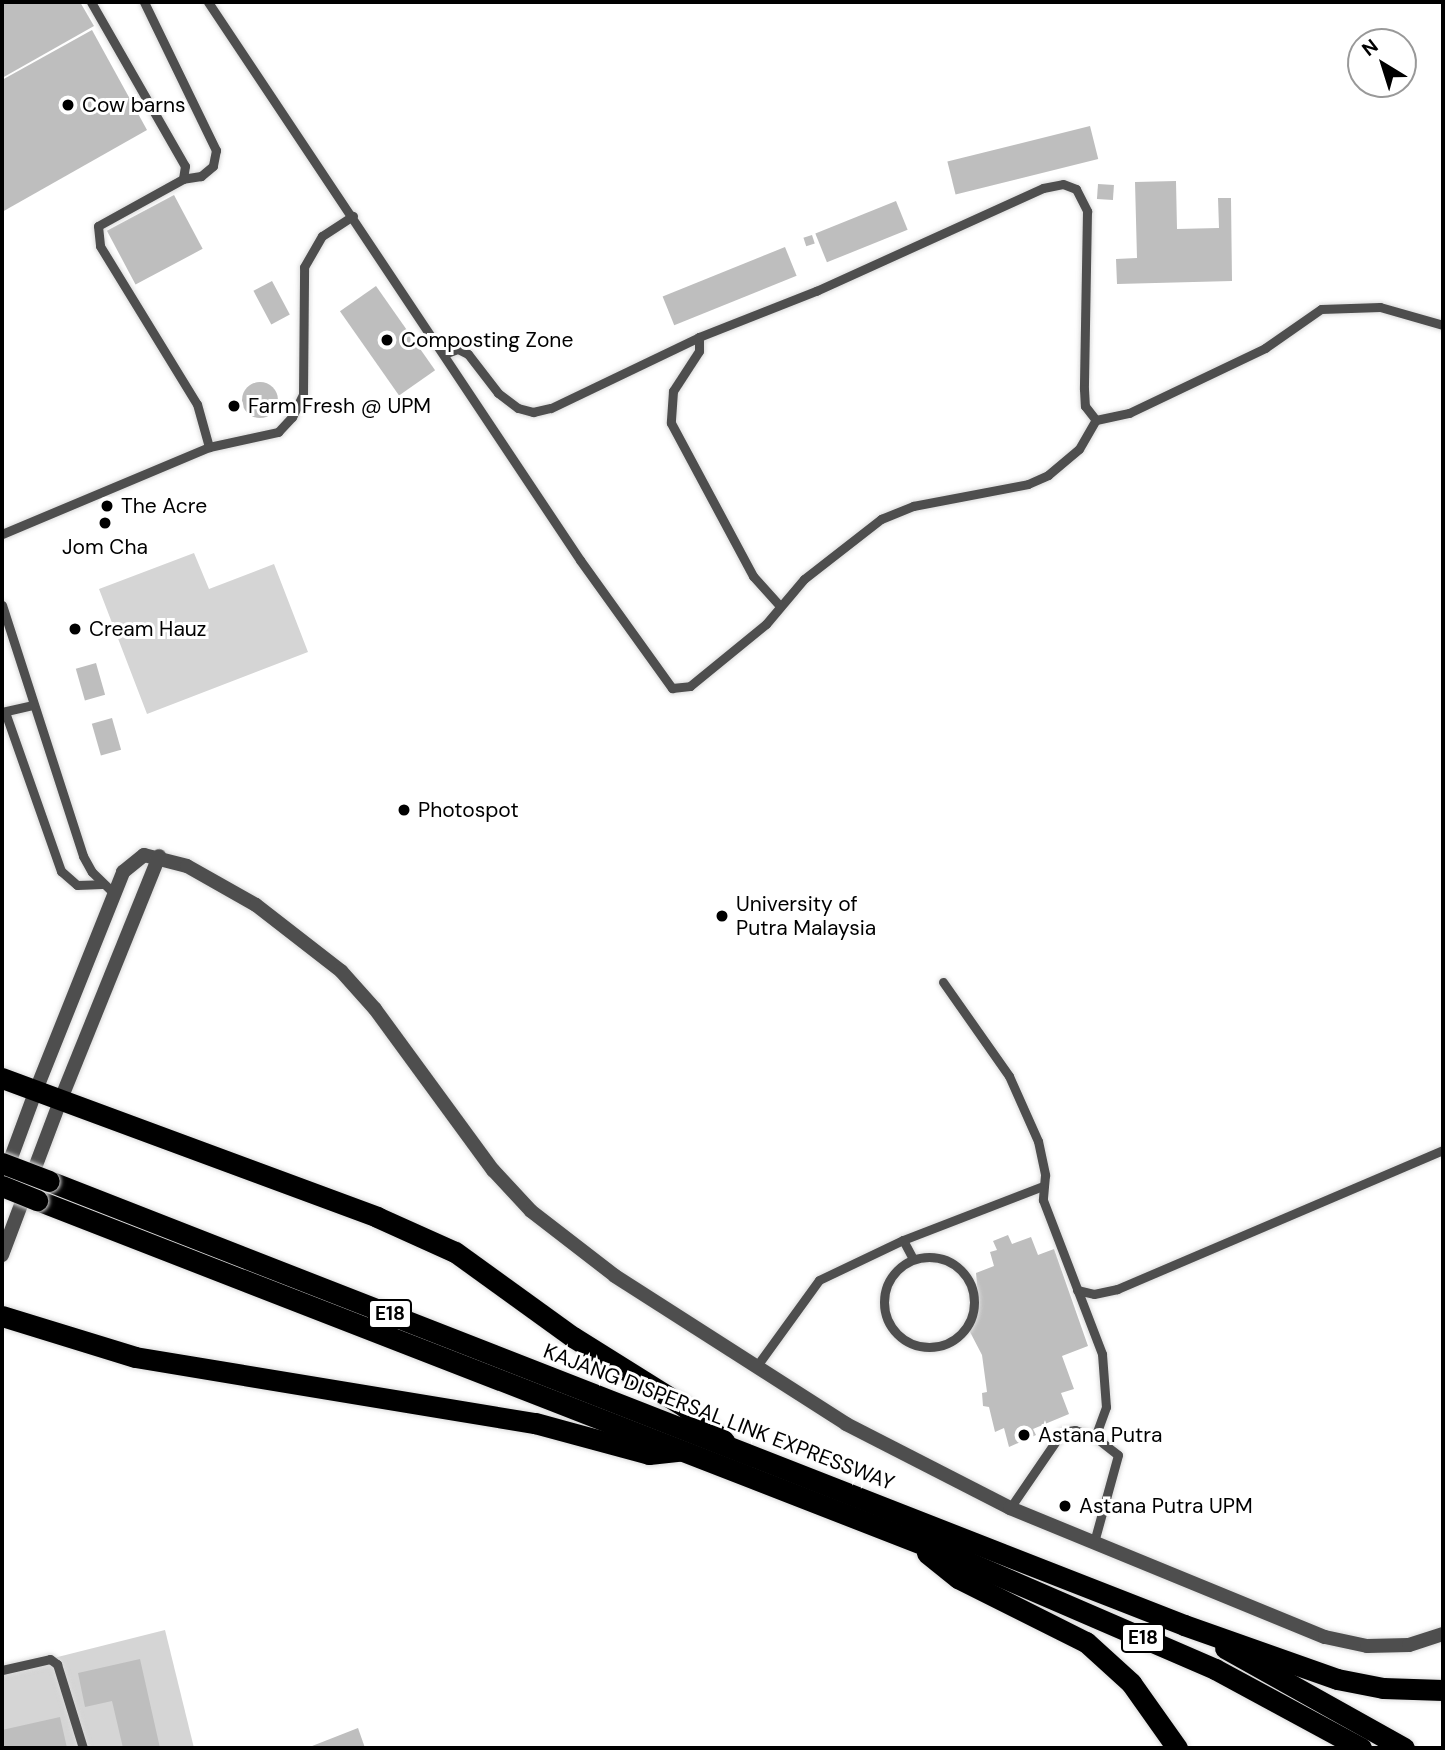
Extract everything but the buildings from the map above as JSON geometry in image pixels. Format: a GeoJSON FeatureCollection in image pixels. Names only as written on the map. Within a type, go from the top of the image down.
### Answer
{"type":"FeatureCollection","features":[{"type":"Feature","properties":{"kind":"highway"},"geometry":{"type":"LineString","coordinates":[[2,1078],[377,1217],[455,1252],[573,1337],[685,1407],[730,1447]]}},
{"type":"Feature","properties":{"kind":"highway","name":"KAJANG DISPERSAL LINK EXPRESSWAY"},"geometry":{"type":"LineString","coordinates":[[2,1163],[1184,1625],[1404,1748]]}},
{"type":"Feature","properties":{"kind":"highway","name":"KAJANG DISPERSAL LINK EXPRESSWAY"},"geometry":{"type":"LineString","coordinates":[[2,1184],[916,1544],[963,1560],[1215,1669],[1361,1748]]}},
{"type":"Feature","properties":{"kind":"highway"},"geometry":{"type":"LineString","coordinates":[[2,1316],[135,1357],[470,1411],[649,1454],[681,1451]]}},
{"type":"Feature","properties":{"kind":"highway"},"geometry":{"type":"LineString","coordinates":[[916,1544],[958,1578],[1086,1642],[1131,1683],[1177,1748]]}},
{"type":"Feature","properties":{"kind":"highway"},"geometry":{"type":"LineString","coordinates":[[1184,1625],[1337,1679],[1383,1688],[1443,1690]]}},
{"type":"Feature","properties":{"kind":"street"},"geometry":{"type":"LineString","coordinates":[[2,1255],[61,1099],[159,856]]}},
{"type":"Feature","properties":{"kind":"street"},"geometry":{"type":"LineString","coordinates":[[2,1184],[107,888],[132,861],[159,856],[187,866],[256,905],[341,971],[375,1009],[460,1129],[531,1211],[615,1276],[846,1424],[1010,1508],[1325,1637],[1367,1646],[1409,1645],[1443,1634]]}},
{"type":"Feature","properties":{"kind":"lane"},"geometry":{"type":"LineString","coordinates":[[91,2],[185,166],[183,179]]}},
{"type":"Feature","properties":{"kind":"lane"},"geometry":{"type":"LineString","coordinates":[[145,2],[216,150],[213,166],[201,176],[183,179],[98,226],[100,246],[197,404],[209,447]]}},
{"type":"Feature","properties":{"kind":"lane"},"geometry":{"type":"LineString","coordinates":[[208,2],[580,560],[672,688],[690,687],[766,624],[778,604],[863,531],[897,510],[1028,484],[1048,475],[1079,449],[1096,420],[1129,414],[1265,348],[1321,309],[1381,307],[1443,325]]}},
{"type":"Feature","properties":{"kind":"lane"},"geometry":{"type":"LineString","coordinates":[[444,354],[458,349],[468,354],[508,403],[533,412],[551,408],[699,337],[828,285],[1043,188],[1063,184],[1076,189],[1087,211],[1084,389],[1085,406],[1096,420]]}},
{"type":"Feature","properties":{"kind":"lane"},"geometry":{"type":"LineString","coordinates":[[2,534],[209,447],[278,432],[292,417],[303,394],[304,267],[322,236],[353,216]]}},
{"type":"Feature","properties":{"kind":"lane"},"geometry":{"type":"LineString","coordinates":[[699,337],[699,351],[673,391],[671,423],[753,576],[778,604]]}},
{"type":"Feature","properties":{"kind":"lane"},"geometry":{"type":"LineString","coordinates":[[2,605],[32,705],[83,856],[107,888]]}},
{"type":"Feature","properties":{"kind":"lane"},"geometry":{"type":"LineString","coordinates":[[32,705],[3,712],[61,871],[77,886],[107,888]]}},
{"type":"Feature","properties":{"kind":"lane"},"geometry":{"type":"LineString","coordinates":[[943,982],[987,1042],[1026,1108],[1038,1141],[1049,1217],[1102,1354],[1107,1385],[1106,1407],[1095,1437]]}},
{"type":"Feature","properties":{"kind":"lane"},"geometry":{"type":"LineString","coordinates":[[1077,1290],[1094,1294],[1117,1289],[1443,1150]]}},
{"type":"Feature","properties":{"kind":"lane"},"geometry":{"type":"LineString","coordinates":[[756,1367],[819,1280],[904,1240],[1043,1186]]}},
{"type":"Feature","properties":{"kind":"lane"},"geometry":{"type":"LineString","coordinates":[[904,1240],[913,1259]]}},
{"type":"Feature","properties":{"kind":"lane"},"geometry":{"type":"LineString","coordinates":[[913,1259],[944,1259],[968,1279],[973,1309],[958,1336],[944,1344],[914,1344],[900,1336],[887,1317],[884,1294],[889,1280],[913,1259]]}},
{"type":"Feature","properties":{"kind":"lane"},"geometry":{"type":"LineString","coordinates":[[1010,1508],[1062,1432],[1075,1430],[1095,1437],[1118,1455],[1094,1542]]}},
{"type":"Feature","properties":{"kind":"lane"},"geometry":{"type":"LineString","coordinates":[[2,1670],[50,1659],[57,1664],[83,1748]]}},
{"type":"Feature","properties":{"kind":"shaded area"},"geometry":{"type":"Polygon","coordinates":[[[194,553],[209,589],[274,564],[308,652],[147,714],[99,589],[194,553]]]}},
{"type":"Feature","properties":{"kind":"shaded area"},"geometry":{"type":"Polygon","coordinates":[[[165,1630],[194,1748],[2,1748],[2,1671],[165,1630]]]}},
{"type":"Feature","properties":{"kind":"place","name":"Cow barns"},"geometry":{"type":"Point","coordinates":[68,105]}},
{"type":"Feature","properties":{"kind":"place","name":"Composting Zone"},"geometry":{"type":"Point","coordinates":[387,340]}},
{"type":"Feature","properties":{"kind":"place","name":"Farm Fresh @ UPM"},"geometry":{"type":"Point","coordinates":[234,406]}},
{"type":"Feature","properties":{"kind":"place","name":"The Acre"},"geometry":{"type":"Point","coordinates":[107,506]}},
{"type":"Feature","properties":{"kind":"place","name":"Jom Cha"},"geometry":{"type":"Point","coordinates":[105,523]}},
{"type":"Feature","properties":{"kind":"place","name":"Cream Hauz"},"geometry":{"type":"Point","coordinates":[75,629]}},
{"type":"Feature","properties":{"kind":"place","name":"Photospot"},"geometry":{"type":"Point","coordinates":[404,810]}},
{"type":"Feature","properties":{"kind":"place","name":"University of Putra Malaysia"},"geometry":{"type":"Point","coordinates":[722,916]}},
{"type":"Feature","properties":{"kind":"place","name":"Astana Putra"},"geometry":{"type":"Point","coordinates":[1024,1435]}},
{"type":"Feature","properties":{"kind":"place","name":"Astana Putra UPM"},"geometry":{"type":"Point","coordinates":[1065,1506]}}]}
